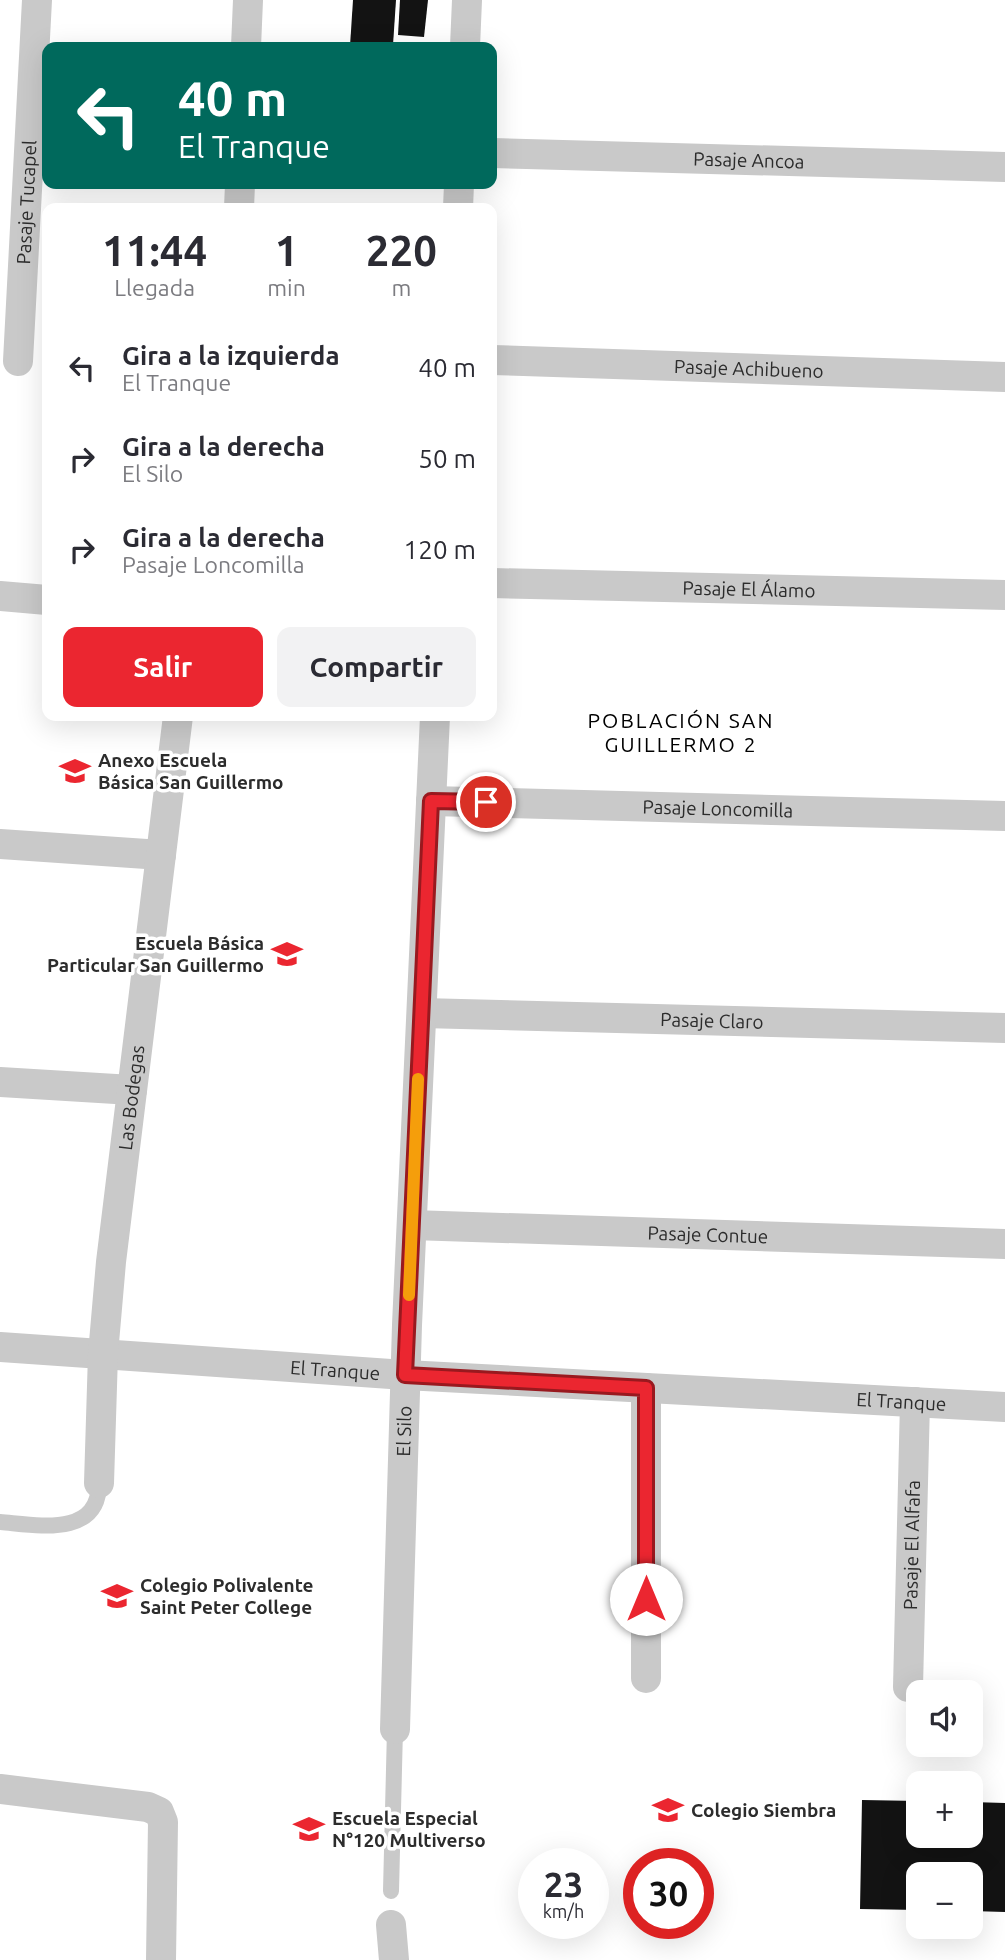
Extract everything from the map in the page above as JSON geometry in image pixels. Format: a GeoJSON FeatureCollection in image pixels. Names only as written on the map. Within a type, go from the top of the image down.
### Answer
{"type":"FeatureCollection","features":[{"type":"Feature","properties":{"kind":"street","name":"Pasaje Tucapel"},"geometry":{"type":"LineString","coordinates":[[18,361],[37,0]]}},
{"type":"Feature","properties":{"kind":"street"},"geometry":{"type":"LineString","coordinates":[[246,42],[248,0]]}},
{"type":"Feature","properties":{"kind":"street"},"geometry":{"type":"LineString","coordinates":[[465,42],[467,0]]}},
{"type":"Feature","properties":{"kind":"street","name":"Pasaje Ancoa"},"geometry":{"type":"LineString","coordinates":[[497,153],[1005,167]]}},
{"type":"Feature","properties":{"kind":"street","name":"Pasaje Achibueno"},"geometry":{"type":"LineString","coordinates":[[497,360],[1005,377]]}},
{"type":"Feature","properties":{"kind":"street","name":"Pasaje El Álamo"},"geometry":{"type":"LineString","coordinates":[[497,583],[1005,596]]}},
{"type":"Feature","properties":{"kind":"street"},"geometry":{"type":"LineString","coordinates":[[0,596],[42,600]]}},
{"type":"Feature","properties":{"kind":"street","name":"Las Bodegas"},"geometry":{"type":"LineString","coordinates":[[99,1483],[103,1354],[177,721]]}},
{"type":"Feature","properties":{"kind":"street","name":"El Silo"},"geometry":{"type":"LineString","coordinates":[[395,1729],[405,1375],[435,721]]}},
{"type":"Feature","properties":{"kind":"street","name":"Pasaje Loncomilla"},"geometry":{"type":"LineString","coordinates":[[431,801],[1005,816]]}},
{"type":"Feature","properties":{"kind":"street"},"geometry":{"type":"LineString","coordinates":[[0,845],[161,855]]}},
{"type":"Feature","properties":{"kind":"street","name":"Pasaje Claro"},"geometry":{"type":"LineString","coordinates":[[422,1013],[1005,1028]]}},
{"type":"Feature","properties":{"kind":"street"},"geometry":{"type":"LineString","coordinates":[[0,1082],[132,1090]]}},
{"type":"Feature","properties":{"kind":"street","name":"Pasaje Contue"},"geometry":{"type":"LineString","coordinates":[[412,1225],[1005,1244]]}},
{"type":"Feature","properties":{"kind":"street","name":"El Tranque"},"geometry":{"type":"LineString","coordinates":[[0,1347],[405,1375],[1005,1407]]}},
{"type":"Feature","properties":{"kind":"street"},"geometry":{"type":"LineString","coordinates":[[646,1388],[646,1678]]}},
{"type":"Feature","properties":{"kind":"street","name":"Pasaje El Alfafa"},"geometry":{"type":"LineString","coordinates":[[908,1680],[915,1402]]}},
{"type":"Feature","properties":{"kind":"street"},"geometry":{"type":"LineString","coordinates":[[0,1789],[148,1807],[159,1812],[163,1822],[161,1960]]}},
{"type":"Feature","properties":{"kind":"street"},"geometry":{"type":"LineString","coordinates":[[391,1925],[394,1960]]}},
{"type":"Feature","properties":{"kind":"lane"},"geometry":{"type":"LineString","coordinates":[[0,1522],[65,1526],[88,1515],[99,1495],[99,1483]]}},
{"type":"Feature","properties":{"kind":"lane"},"geometry":{"type":"LineString","coordinates":[[391,1891],[395,1729]]}},
{"type":"Feature","properties":{"kind":"building"},"geometry":{"type":"Polygon","coordinates":[[[353,0],[396,0],[393,42],[350,42],[353,0]]]}},
{"type":"Feature","properties":{"kind":"building"},"geometry":{"type":"Polygon","coordinates":[[[400,0],[428,0],[424,37],[398,35],[400,0]]]}},
{"type":"Feature","properties":{"kind":"building"},"geometry":{"type":"Polygon","coordinates":[[[862,1800],[906,1801],[906,1848],[983,1848],[983,1802],[1005,1803],[1005,1912],[983,1911],[983,1862],[906,1862],[906,1910],[860,1909],[862,1800]]]}},
{"type":"Feature","properties":{"kind":"slow traffic"},"geometry":{"type":"LineString","coordinates":[[409,1295],[418,1079]]}},
{"type":"Feature","properties":{"kind":"place","name":"Anexo Escuela Básica San Guillermo"},"geometry":{"type":"Point","coordinates":[75,771]}},
{"type":"Feature","properties":{"kind":"place","name":"Escuela Básica Particular San Guillermo"},"geometry":{"type":"Point","coordinates":[287,954]}},
{"type":"Feature","properties":{"kind":"place","name":"Colegio Polivalente Saint Peter College"},"geometry":{"type":"Point","coordinates":[117,1596]}},
{"type":"Feature","properties":{"kind":"place","name":"Colegio Siembra"},"geometry":{"type":"Point","coordinates":[668,1810]}},
{"type":"Feature","properties":{"kind":"place","name":"Escuela Especial N°120 Multiverso"},"geometry":{"type":"Point","coordinates":[309,1829]}},
{"type":"Feature","properties":{"kind":"district","name":"POBLACIÓN SAN GUILLERMO 2"},"geometry":{"type":"Point","coordinates":[681,733]}},
{"type":"Feature","properties":{"kind":"route"},"geometry":{"type":"LineString","coordinates":[[486,802],[431,801],[405,1375],[646,1388],[646,1599]]}}]}
